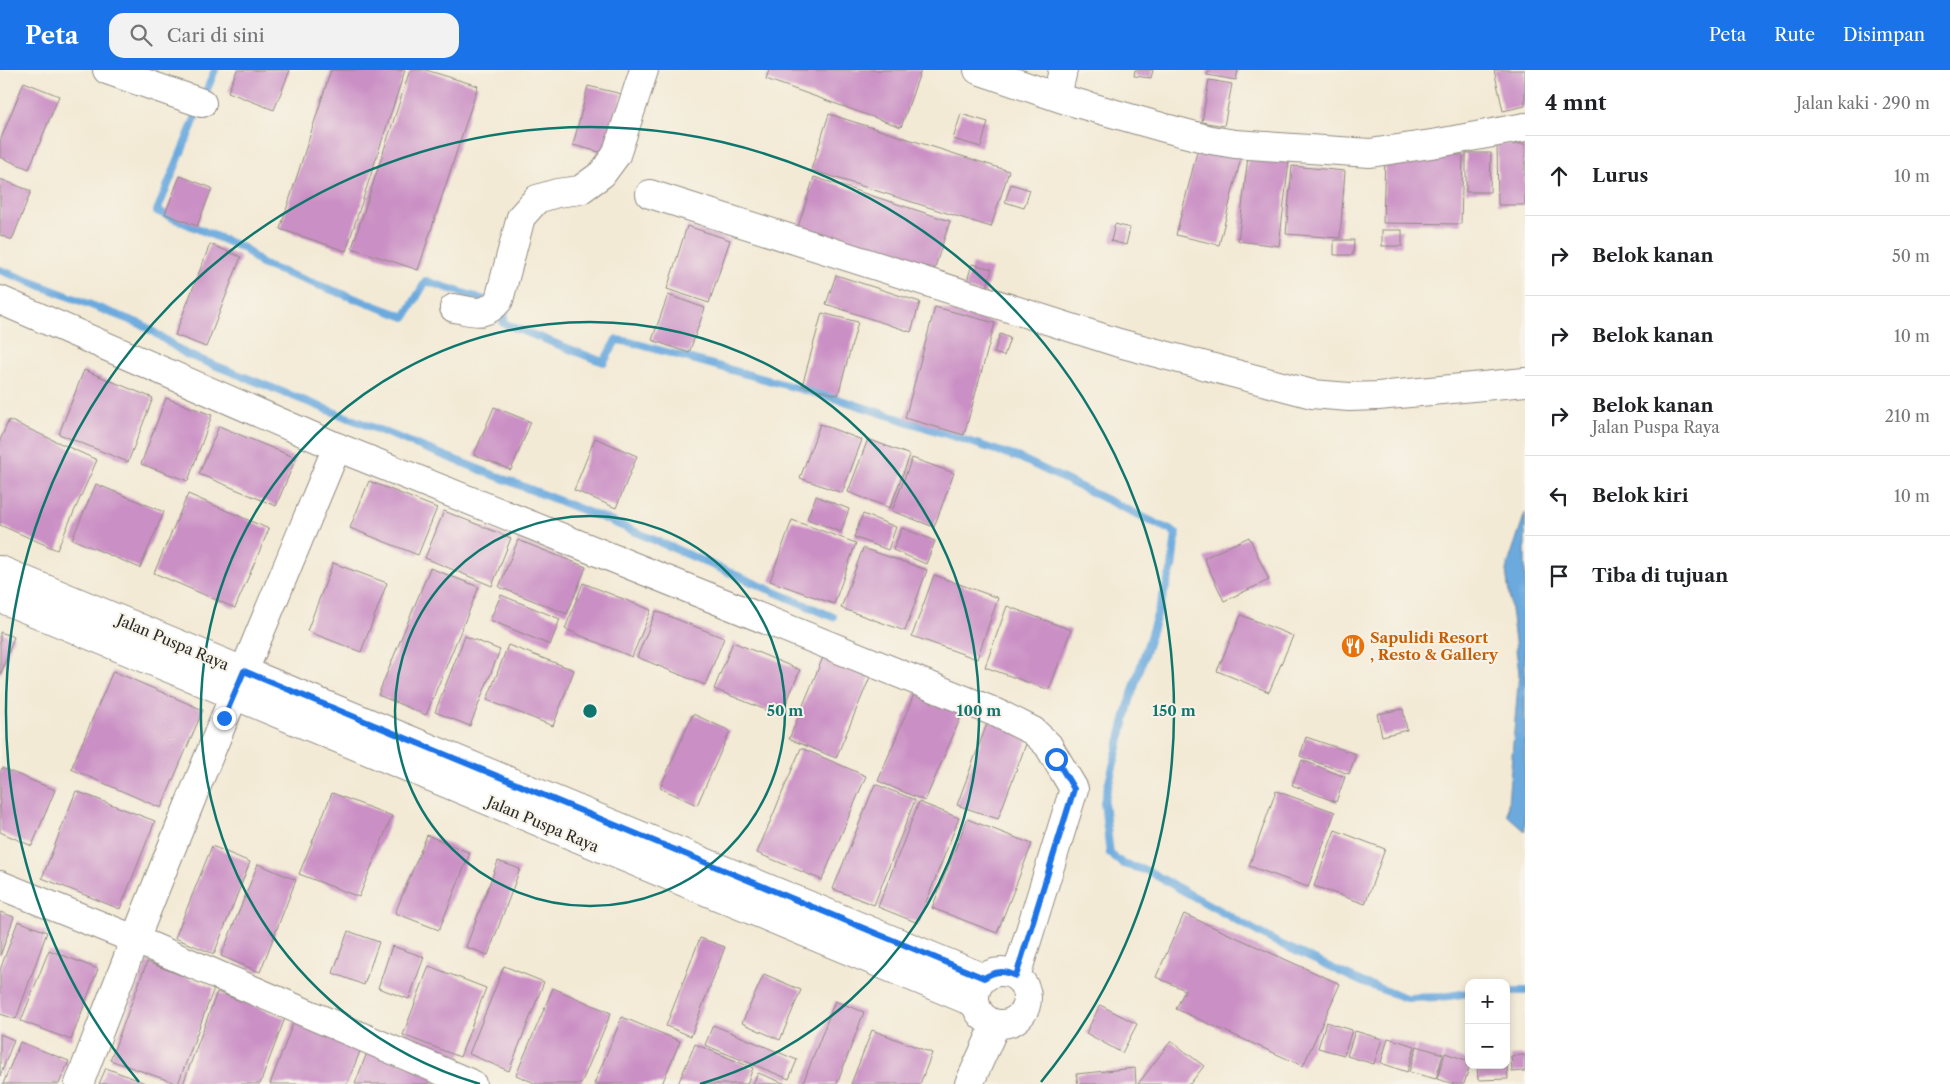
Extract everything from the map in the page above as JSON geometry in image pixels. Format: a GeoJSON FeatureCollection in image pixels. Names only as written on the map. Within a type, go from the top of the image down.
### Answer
{"type":"FeatureCollection","features":[{"type":"Feature","properties":{"kind":"street"},"geometry":{"type":"LineString","coordinates":[[107,70],[202,103]]}},
{"type":"Feature","properties":{"kind":"street"},"geometry":{"type":"LineString","coordinates":[[454,308],[482,313],[492,309],[499,300],[521,217],[537,199],[557,193],[580,190],[602,174],[616,155],[644,70]]}},
{"type":"Feature","properties":{"kind":"street"},"geometry":{"type":"LineString","coordinates":[[978,70],[1060,83],[1147,123],[1235,144],[1370,153],[1525,127]]}},
{"type":"Feature","properties":{"kind":"street"},"geometry":{"type":"LineString","coordinates":[[650,194],[1119,343],[1312,394],[1349,397],[1378,396],[1525,382]]}},
{"type":"Feature","properties":{"kind":"street"},"geometry":{"type":"LineString","coordinates":[[0,300],[337,447],[997,714],[1033,731],[1048,745],[1074,789],[1016,976]]}},
{"type":"Feature","properties":{"kind":"street"},"geometry":{"type":"LineString","coordinates":[[79,1084],[134,940],[238,683],[337,447]]}},
{"type":"Feature","properties":{"kind":"street","name":"Jalan Puspa Raya"},"geometry":{"type":"LineString","coordinates":[[0,570],[238,683]]}},
{"type":"Feature","properties":{"kind":"street","name":"Jalan Puspa Raya"},"geometry":{"type":"LineString","coordinates":[[0,598],[238,683],[979,990]]}},
{"type":"Feature","properties":{"kind":"street"},"geometry":{"type":"LineString","coordinates":[[0,885],[472,1084]]}},
{"type":"Feature","properties":{"kind":"street"},"geometry":{"type":"LineString","coordinates":[[1002,972],[1016,976],[1027,992],[1024,1011],[1015,1021],[996,1024],[982,1017],[979,990],[989,974],[1002,972]]}},
{"type":"Feature","properties":{"kind":"street"},"geometry":{"type":"LineString","coordinates":[[969,1084],[996,1024]]}},
{"type":"Feature","properties":{"kind":"water"},"geometry":{"type":"Polygon","coordinates":[[[1525,513],[1525,831],[1507,815],[1519,673],[1506,570],[1525,513]]]}},
{"type":"Feature","properties":{"kind":"building"},"geometry":{"type":"Polygon","coordinates":[[[237,70],[290,70],[274,110],[228,92],[237,70]]]}},
{"type":"Feature","properties":{"kind":"building"},"geometry":{"type":"Polygon","coordinates":[[[331,70],[405,70],[346,251],[280,229],[331,70]]]}},
{"type":"Feature","properties":{"kind":"building"},"geometry":{"type":"Polygon","coordinates":[[[410,70],[426,70],[478,86],[418,270],[352,248],[410,70]]]}},
{"type":"Feature","properties":{"kind":"building"},"geometry":{"type":"Polygon","coordinates":[[[769,70],[921,70],[901,127],[766,79],[769,70]]]}},
{"type":"Feature","properties":{"kind":"building"},"geometry":{"type":"Polygon","coordinates":[[[1135,70],[1153,70],[1151,78],[1134,76],[1135,70]]]}},
{"type":"Feature","properties":{"kind":"building"},"geometry":{"type":"Polygon","coordinates":[[[1208,70],[1238,70],[1236,80],[1207,75],[1208,70]]]}},
{"type":"Feature","properties":{"kind":"building"},"geometry":{"type":"Polygon","coordinates":[[[1494,70],[1525,70],[1525,106],[1503,111],[1494,70]]]}},
{"type":"Feature","properties":{"kind":"building"},"geometry":{"type":"Polygon","coordinates":[[[1209,80],[1232,84],[1224,126],[1202,122],[1209,80]]]}},
{"type":"Feature","properties":{"kind":"building"},"geometry":{"type":"Polygon","coordinates":[[[24,82],[59,96],[29,169],[0,157],[0,141],[24,82]]]}},
{"type":"Feature","properties":{"kind":"building"},"geometry":{"type":"Polygon","coordinates":[[[588,86],[622,94],[607,154],[573,145],[588,86]]]}},
{"type":"Feature","properties":{"kind":"building"},"geometry":{"type":"Polygon","coordinates":[[[829,114],[1009,171],[991,227],[811,170],[829,114]]]}},
{"type":"Feature","properties":{"kind":"building"},"geometry":{"type":"Polygon","coordinates":[[[961,114],[988,122],[981,147],[953,139],[961,114]]]}},
{"type":"Feature","properties":{"kind":"building"},"geometry":{"type":"Polygon","coordinates":[[[1200,140],[1243,150],[1219,245],[1176,235],[1200,140]]]}},
{"type":"Feature","properties":{"kind":"building"},"geometry":{"type":"Polygon","coordinates":[[[1497,144],[1525,144],[1525,205],[1498,205],[1497,144]]]}},
{"type":"Feature","properties":{"kind":"building"},"geometry":{"type":"Polygon","coordinates":[[[1249,148],[1290,153],[1279,246],[1238,241],[1249,148]]]}},
{"type":"Feature","properties":{"kind":"building"},"geometry":{"type":"Polygon","coordinates":[[[1385,153],[1463,155],[1461,224],[1383,223],[1385,153]]]}},
{"type":"Feature","properties":{"kind":"building"},"geometry":{"type":"Polygon","coordinates":[[[1466,153],[1491,153],[1490,192],[1466,192],[1466,153]]]}},
{"type":"Feature","properties":{"kind":"building"},"geometry":{"type":"Polygon","coordinates":[[[1292,166],[1345,171],[1340,238],[1286,234],[1292,166]]]}},
{"type":"Feature","properties":{"kind":"building"},"geometry":{"type":"Polygon","coordinates":[[[180,176],[212,188],[197,226],[165,214],[180,176]]]}},
{"type":"Feature","properties":{"kind":"building"},"geometry":{"type":"Polygon","coordinates":[[[814,177],[950,221],[933,273],[797,230],[814,177]]]}},
{"type":"Feature","properties":{"kind":"building"},"geometry":{"type":"Polygon","coordinates":[[[0,179],[31,191],[12,240],[0,235],[0,179]]]}},
{"type":"Feature","properties":{"kind":"building"},"geometry":{"type":"Polygon","coordinates":[[[1011,184],[1030,190],[1024,208],[1005,202],[1011,184]]]}},
{"type":"Feature","properties":{"kind":"building"},"geometry":{"type":"Polygon","coordinates":[[[1115,224],[1130,228],[1126,245],[1111,241],[1115,224]]]}},
{"type":"Feature","properties":{"kind":"building"},"geometry":{"type":"Polygon","coordinates":[[[687,226],[730,240],[709,303],[667,289],[687,226]]]}},
{"type":"Feature","properties":{"kind":"building"},"geometry":{"type":"Polygon","coordinates":[[[1382,230],[1402,230],[1402,246],[1382,246],[1382,230]]]}},
{"type":"Feature","properties":{"kind":"building"},"geometry":{"type":"Polygon","coordinates":[[[1334,240],[1354,240],[1353,255],[1334,255],[1334,240]]]}},
{"type":"Feature","properties":{"kind":"building"},"geometry":{"type":"Polygon","coordinates":[[[210,244],[241,257],[206,347],[175,335],[210,244]]]}},
{"type":"Feature","properties":{"kind":"building"},"geometry":{"type":"Polygon","coordinates":[[[972,264],[992,269],[985,294],[965,288],[972,264]]]}},
{"type":"Feature","properties":{"kind":"building"},"geometry":{"type":"Polygon","coordinates":[[[836,275],[920,302],[911,332],[826,304],[836,275]]]}},
{"type":"Feature","properties":{"kind":"building"},"geometry":{"type":"Polygon","coordinates":[[[668,295],[705,308],[689,353],[652,340],[668,295]]]}},
{"type":"Feature","properties":{"kind":"building"},"geometry":{"type":"Polygon","coordinates":[[[935,307],[995,323],[964,435],[905,418],[935,307]]]}},
{"type":"Feature","properties":{"kind":"building"},"geometry":{"type":"Polygon","coordinates":[[[822,313],[858,322],[838,395],[802,386],[822,313]]]}},
{"type":"Feature","properties":{"kind":"building"},"geometry":{"type":"Polygon","coordinates":[[[1000,334],[1010,338],[1004,356],[994,353],[1000,334]]]}},
{"type":"Feature","properties":{"kind":"building"},"geometry":{"type":"Polygon","coordinates":[[[84,370],[153,398],[128,462],[59,434],[84,370]]]}},
{"type":"Feature","properties":{"kind":"building"},"geometry":{"type":"Polygon","coordinates":[[[166,398],[212,415],[188,481],[141,464],[166,398]]]}},
{"type":"Feature","properties":{"kind":"building"},"geometry":{"type":"Polygon","coordinates":[[[494,407],[531,422],[511,470],[474,455],[494,407]]]}},
{"type":"Feature","properties":{"kind":"building"},"geometry":{"type":"Polygon","coordinates":[[[9,420],[97,460],[57,550],[0,525],[0,440],[9,420]]]}},
{"type":"Feature","properties":{"kind":"building"},"geometry":{"type":"Polygon","coordinates":[[[820,424],[862,440],[842,493],[800,478],[820,424]]]}},
{"type":"Feature","properties":{"kind":"building"},"geometry":{"type":"Polygon","coordinates":[[[219,426],[296,458],[276,506],[199,474],[219,426]]]}},
{"type":"Feature","properties":{"kind":"building"},"geometry":{"type":"Polygon","coordinates":[[[595,438],[637,456],[616,508],[574,490],[595,438]]]}},
{"type":"Feature","properties":{"kind":"building"},"geometry":{"type":"Polygon","coordinates":[[[868,439],[910,455],[890,508],[848,492],[868,439]]]}},
{"type":"Feature","properties":{"kind":"building"},"geometry":{"type":"Polygon","coordinates":[[[912,458],[954,473],[934,527],[892,511],[912,458]]]}},
{"type":"Feature","properties":{"kind":"building"},"geometry":{"type":"Polygon","coordinates":[[[369,481],[437,508],[418,555],[350,528],[369,481]]]}},
{"type":"Feature","properties":{"kind":"building"},"geometry":{"type":"Polygon","coordinates":[[[96,484],[164,512],[140,568],[72,539],[96,484]]]}},
{"type":"Feature","properties":{"kind":"building"},"geometry":{"type":"Polygon","coordinates":[[[188,494],[269,529],[235,608],[154,573],[188,494]]]}},
{"type":"Feature","properties":{"kind":"building"},"geometry":{"type":"Polygon","coordinates":[[[816,496],[849,509],[841,532],[807,519],[816,496]]]}},
{"type":"Feature","properties":{"kind":"building"},"geometry":{"type":"Polygon","coordinates":[[[444,511],[511,538],[492,586],[425,558],[444,511]]]}},
{"type":"Feature","properties":{"kind":"building"},"geometry":{"type":"Polygon","coordinates":[[[863,514],[896,527],[888,550],[854,537],[863,514]]]}},
{"type":"Feature","properties":{"kind":"building"},"geometry":{"type":"Polygon","coordinates":[[[792,520],[856,543],[834,604],[770,581],[792,520]]]}},
{"type":"Feature","properties":{"kind":"building"},"geometry":{"type":"Polygon","coordinates":[[[902,528],[935,541],[926,564],[893,550],[902,528]]]}},
{"type":"Feature","properties":{"kind":"building"},"geometry":{"type":"Polygon","coordinates":[[[1249,537],[1269,580],[1224,601],[1204,558],[1249,537]]]}},
{"type":"Feature","properties":{"kind":"building"},"geometry":{"type":"Polygon","coordinates":[[[518,540],[586,567],[567,614],[499,587],[518,540]]]}},
{"type":"Feature","properties":{"kind":"building"},"geometry":{"type":"Polygon","coordinates":[[[863,548],[927,570],[905,631],[841,608],[863,548]]]}},
{"type":"Feature","properties":{"kind":"building"},"geometry":{"type":"Polygon","coordinates":[[[333,563],[387,583],[361,652],[307,631],[333,563]]]}},
{"type":"Feature","properties":{"kind":"building"},"geometry":{"type":"Polygon","coordinates":[[[430,568],[479,587],[426,715],[378,695],[430,568]]]}},
{"type":"Feature","properties":{"kind":"building"},"geometry":{"type":"Polygon","coordinates":[[[934,575],[998,598],[977,659],[912,636],[934,575]]]}},
{"type":"Feature","properties":{"kind":"building"},"geometry":{"type":"Polygon","coordinates":[[[583,583],[651,610],[632,657],[565,629],[583,583]]]}},
{"type":"Feature","properties":{"kind":"building"},"geometry":{"type":"Polygon","coordinates":[[[501,595],[560,619],[550,645],[490,620],[501,595]]]}},
{"type":"Feature","properties":{"kind":"building"},"geometry":{"type":"Polygon","coordinates":[[[1007,606],[1071,630],[1049,690],[985,667],[1007,606]]]}},
{"type":"Feature","properties":{"kind":"building"},"geometry":{"type":"Polygon","coordinates":[[[656,611],[724,638],[705,685],[637,657],[656,611]]]}},
{"type":"Feature","properties":{"kind":"building"},"geometry":{"type":"Polygon","coordinates":[[[1241,615],[1293,636],[1269,692],[1217,671],[1241,615]]]}},
{"type":"Feature","properties":{"kind":"building"},"geometry":{"type":"Polygon","coordinates":[[[0,632],[14,637],[0,676],[0,632]]]}},
{"type":"Feature","properties":{"kind":"building"},"geometry":{"type":"Polygon","coordinates":[[[465,636],[500,650],[470,726],[435,712],[465,636]]]}},
{"type":"Feature","properties":{"kind":"building"},"geometry":{"type":"Polygon","coordinates":[[[733,642],[800,670],[781,716],[714,689],[733,642]]]}},
{"type":"Feature","properties":{"kind":"building"},"geometry":{"type":"Polygon","coordinates":[[[508,645],[574,670],[553,726],[487,700],[508,645]]]}},
{"type":"Feature","properties":{"kind":"building"},"geometry":{"type":"Polygon","coordinates":[[[826,650],[873,670],[836,758],[789,739],[826,650]]]}},
{"type":"Feature","properties":{"kind":"building"},"geometry":{"type":"Polygon","coordinates":[[[113,671],[203,710],[161,808],[71,769],[113,671]]]}},
{"type":"Feature","properties":{"kind":"building"},"geometry":{"type":"Polygon","coordinates":[[[915,692],[963,712],[925,801],[878,781],[915,692]]]}},
{"type":"Feature","properties":{"kind":"building"},"geometry":{"type":"Polygon","coordinates":[[[1403,709],[1407,730],[1382,736],[1377,714],[1403,709]]]}},
{"type":"Feature","properties":{"kind":"building"},"geometry":{"type":"Polygon","coordinates":[[[693,714],[730,731],[697,805],[660,788],[693,714]]]}},
{"type":"Feature","properties":{"kind":"building"},"geometry":{"type":"Polygon","coordinates":[[[988,721],[1029,736],[998,819],[957,805],[988,721]]]}},
{"type":"Feature","properties":{"kind":"building"},"geometry":{"type":"Polygon","coordinates":[[[1306,737],[1356,754],[1349,774],[1300,756],[1306,737]]]}},
{"type":"Feature","properties":{"kind":"building"},"geometry":{"type":"Polygon","coordinates":[[[801,748],[866,776],[822,880],[757,853],[801,748]]]}},
{"type":"Feature","properties":{"kind":"building"},"geometry":{"type":"Polygon","coordinates":[[[1302,760],[1345,777],[1336,802],[1292,785],[1302,760]]]}},
{"type":"Feature","properties":{"kind":"building"},"geometry":{"type":"Polygon","coordinates":[[[2,768],[55,790],[32,846],[0,832],[0,772],[2,768]]]}},
{"type":"Feature","properties":{"kind":"building"},"geometry":{"type":"Polygon","coordinates":[[[875,784],[915,800],[874,905],[833,889],[875,784]]]}},
{"type":"Feature","properties":{"kind":"building"},"geometry":{"type":"Polygon","coordinates":[[[76,791],[155,821],[120,909],[42,878],[76,791]]]}},
{"type":"Feature","properties":{"kind":"building"},"geometry":{"type":"Polygon","coordinates":[[[1276,791],[1335,812],[1308,887],[1249,866],[1276,791]]]}},
{"type":"Feature","properties":{"kind":"building"},"geometry":{"type":"Polygon","coordinates":[[[332,793],[392,816],[359,897],[299,874],[332,793]]]}},
{"type":"Feature","properties":{"kind":"building"},"geometry":{"type":"Polygon","coordinates":[[[919,802],[959,818],[918,923],[878,907],[919,802]]]}},
{"type":"Feature","properties":{"kind":"building"},"geometry":{"type":"Polygon","coordinates":[[[967,819],[1032,844],[997,933],[932,908],[967,819]]]}},
{"type":"Feature","properties":{"kind":"building"},"geometry":{"type":"Polygon","coordinates":[[[1335,830],[1385,849],[1365,904],[1314,886],[1335,830]]]}},
{"type":"Feature","properties":{"kind":"building"},"geometry":{"type":"Polygon","coordinates":[[[427,835],[470,853],[439,930],[395,913],[427,835]]]}},
{"type":"Feature","properties":{"kind":"building"},"geometry":{"type":"Polygon","coordinates":[[[212,846],[250,862],[214,954],[175,938],[212,846]]]}},
{"type":"Feature","properties":{"kind":"building"},"geometry":{"type":"Polygon","coordinates":[[[498,861],[520,869],[488,955],[466,947],[498,861]]]}},
{"type":"Feature","properties":{"kind":"building"},"geometry":{"type":"Polygon","coordinates":[[[258,864],[296,880],[260,972],[221,956],[258,864]]]}},
{"type":"Feature","properties":{"kind":"building"},"geometry":{"type":"Polygon","coordinates":[[[0,912],[14,917],[0,956],[0,912]]]}},
{"type":"Feature","properties":{"kind":"building"},"geometry":{"type":"Polygon","coordinates":[[[1184,914],[1340,984],[1303,1066],[1176,1009],[1185,990],[1156,977],[1184,914]]]}},
{"type":"Feature","properties":{"kind":"building"},"geometry":{"type":"Polygon","coordinates":[[[18,921],[47,932],[16,1019],[0,1014],[0,970],[18,921]]]}},
{"type":"Feature","properties":{"kind":"building"},"geometry":{"type":"Polygon","coordinates":[[[348,931],[379,942],[364,985],[333,973],[348,931]]]}},
{"type":"Feature","properties":{"kind":"building"},"geometry":{"type":"Polygon","coordinates":[[[700,938],[725,947],[691,1036],[666,1026],[700,938]]]}},
{"type":"Feature","properties":{"kind":"building"},"geometry":{"type":"Polygon","coordinates":[[[392,946],[424,957],[409,999],[378,988],[392,946]]]}},
{"type":"Feature","properties":{"kind":"building"},"geometry":{"type":"Polygon","coordinates":[[[49,950],[98,969],[71,1040],[21,1021],[49,950]]]}},
{"type":"Feature","properties":{"kind":"building"},"geometry":{"type":"Polygon","coordinates":[[[147,962],[214,988],[178,1084],[110,1060],[147,962]]]}},
{"type":"Feature","properties":{"kind":"building"},"geometry":{"type":"Polygon","coordinates":[[[429,966],[486,988],[460,1057],[403,1035],[429,966]]]}},
{"type":"Feature","properties":{"kind":"building"},"geometry":{"type":"Polygon","coordinates":[[[504,966],[544,982],[509,1071],[469,1054],[504,966]]]}},
{"type":"Feature","properties":{"kind":"building"},"geometry":{"type":"Polygon","coordinates":[[[764,974],[801,990],[780,1040],[742,1023],[764,974]]]}},
{"type":"Feature","properties":{"kind":"building"},"geometry":{"type":"Polygon","coordinates":[[[553,988],[611,1013],[581,1084],[537,1084],[516,1075],[553,988]]]}},
{"type":"Feature","properties":{"kind":"building"},"geometry":{"type":"Polygon","coordinates":[[[217,992],[285,1018],[260,1084],[183,1084],[217,992]]]}},
{"type":"Feature","properties":{"kind":"building"},"geometry":{"type":"Polygon","coordinates":[[[835,1001],[864,1012],[837,1084],[803,1083],[835,1001]]]}},
{"type":"Feature","properties":{"kind":"building"},"geometry":{"type":"Polygon","coordinates":[[[1100,1005],[1137,1024],[1122,1053],[1086,1033],[1100,1005]]]}},
{"type":"Feature","properties":{"kind":"building"},"geometry":{"type":"Polygon","coordinates":[[[622,1017],[680,1041],[662,1084],[594,1084],[622,1017]]]}},
{"type":"Feature","properties":{"kind":"building"},"geometry":{"type":"Polygon","coordinates":[[[295,1018],[363,1044],[347,1084],[270,1084],[295,1018]]]}},
{"type":"Feature","properties":{"kind":"building"},"geometry":{"type":"Polygon","coordinates":[[[1326,1022],[1352,1030],[1344,1055],[1318,1048],[1326,1022]]]}},
{"type":"Feature","properties":{"kind":"building"},"geometry":{"type":"Polygon","coordinates":[[[713,1025],[797,1060],[789,1079],[705,1045],[713,1025]]]}},
{"type":"Feature","properties":{"kind":"building"},"geometry":{"type":"Polygon","coordinates":[[[872,1030],[932,1053],[920,1084],[851,1084],[872,1030]]]}},
{"type":"Feature","properties":{"kind":"building"},"geometry":{"type":"Polygon","coordinates":[[[1355,1031],[1382,1039],[1374,1064],[1347,1056],[1355,1031]]]}},
{"type":"Feature","properties":{"kind":"building"},"geometry":{"type":"Polygon","coordinates":[[[0,1034],[14,1040],[0,1076],[0,1034]]]}},
{"type":"Feature","properties":{"kind":"building"},"geometry":{"type":"Polygon","coordinates":[[[1388,1038],[1415,1046],[1407,1072],[1381,1063],[1388,1038]]]}},
{"type":"Feature","properties":{"kind":"building"},"geometry":{"type":"Polygon","coordinates":[[[1171,1041],[1204,1066],[1190,1084],[1138,1084],[1171,1041]]]}},
{"type":"Feature","properties":{"kind":"building"},"geometry":{"type":"Polygon","coordinates":[[[20,1042],[69,1061],[59,1084],[3,1084],[20,1042]]]}},
{"type":"Feature","properties":{"kind":"building"},"geometry":{"type":"Polygon","coordinates":[[[695,1044],[753,1068],[747,1084],[678,1084],[695,1044]]]}},
{"type":"Feature","properties":{"kind":"building"},"geometry":{"type":"Polygon","coordinates":[[[1417,1046],[1443,1054],[1436,1079],[1409,1072],[1417,1046]]]}},
{"type":"Feature","properties":{"kind":"building"},"geometry":{"type":"Polygon","coordinates":[[[368,1050],[436,1076],[433,1084],[355,1084],[368,1050]]]}},
{"type":"Feature","properties":{"kind":"building"},"geometry":{"type":"Polygon","coordinates":[[[1445,1053],[1465,1060],[1465,1069],[1469,1069],[1464,1084],[1454,1084],[1437,1079],[1445,1053]]]}},
{"type":"Feature","properties":{"kind":"building"},"geometry":{"type":"Polygon","coordinates":[[[1525,1055],[1525,1071],[1512,1072],[1511,1056],[1525,1055]]]}},
{"type":"Feature","properties":{"kind":"building"},"geometry":{"type":"Polygon","coordinates":[[[106,1068],[148,1084],[99,1084],[106,1068]]]}},
{"type":"Feature","properties":{"kind":"building"},"geometry":{"type":"Polygon","coordinates":[[[1135,1068],[1136,1084],[1078,1084],[1076,1074],[1135,1068]]]}},
{"type":"Feature","properties":{"kind":"building"},"geometry":{"type":"Polygon","coordinates":[[[1477,1069],[1507,1069],[1508,1079],[1478,1080],[1477,1069]]]}},
{"type":"Feature","properties":{"kind":"building"},"geometry":{"type":"Polygon","coordinates":[[[758,1073],[786,1084],[753,1084],[758,1073]]]}},
{"type":"Feature","properties":{"kind":"waterway"},"geometry":{"type":"LineString","coordinates":[[215,70],[157,211],[245,249],[261,264],[405,317],[426,281],[488,301]]}},
{"type":"Feature","properties":{"kind":"waterway"},"geometry":{"type":"LineString","coordinates":[[0,270],[143,325],[186,354],[608,520],[833,617]]}},
{"type":"Feature","properties":{"kind":"waterway"},"geometry":{"type":"LineString","coordinates":[[504,306],[506,306],[503,323],[604,362],[616,340],[630,342],[844,401],[1020,458],[1176,533],[1172,568],[1130,700],[1104,802],[1110,854],[1123,864],[1148,871],[1274,941],[1364,983],[1406,998],[1442,997],[1465,994]]}},
{"type":"Feature","properties":{"kind":"waterway"},"geometry":{"type":"LineString","coordinates":[[1510,991],[1525,991]]}},
{"type":"Feature","properties":{"kind":"place","name":"Sapulidi Resort , Resto & Gallery"},"geometry":{"type":"Point","coordinates":[1353,646]}},
{"type":"Feature","properties":{"kind":"route"},"geometry":{"type":"LineString","coordinates":[[224,718],[244,671],[984,978],[996,972],[1009,973],[1016,976],[1074,789],[1056,759]]}}]}
